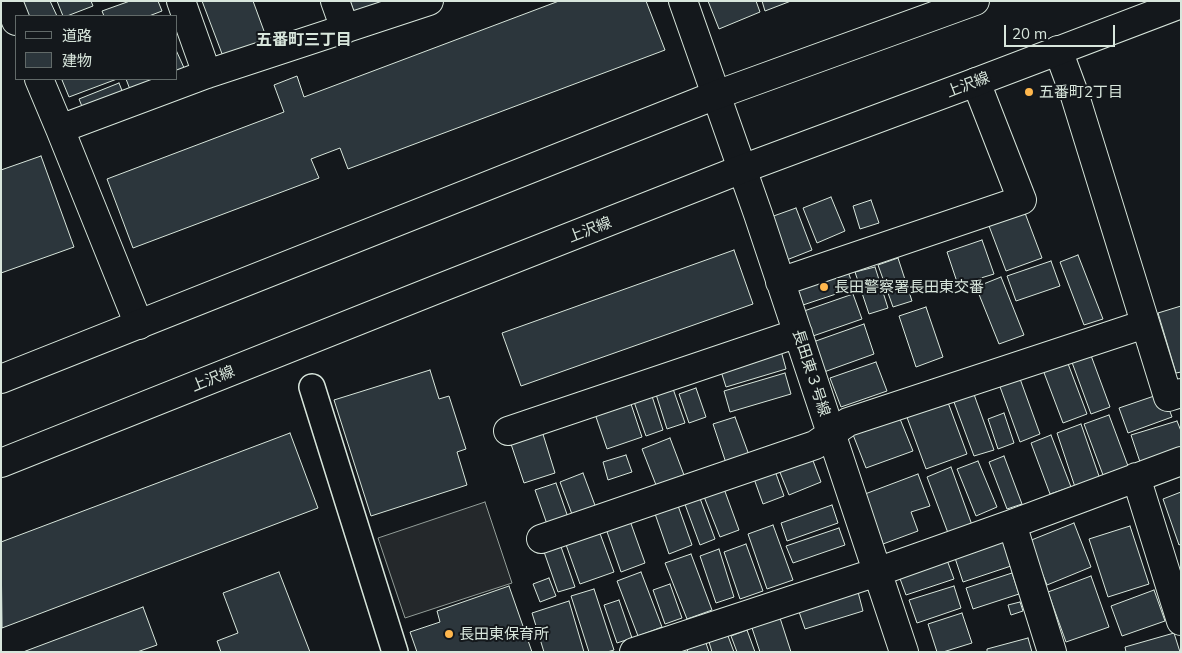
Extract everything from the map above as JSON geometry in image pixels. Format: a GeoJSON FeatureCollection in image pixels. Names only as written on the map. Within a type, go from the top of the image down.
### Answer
{"type":"FeatureCollection","features":[{"type":"Feature","properties":{"kind":"street"},"geometry":{"type":"LineString","coordinates":[[8,1],[15,18]]}},
{"type":"Feature","properties":{"kind":"street"},"geometry":{"type":"LineString","coordinates":[[181,1],[207,74]]}},
{"type":"Feature","properties":{"kind":"street"},"geometry":{"type":"LineString","coordinates":[[335,1],[345,29]]}},
{"type":"Feature","properties":{"kind":"street"},"geometry":{"type":"LineString","coordinates":[[60,129],[207,74],[430,1]]}},
{"type":"Feature","properties":{"kind":"street","name":"長田東３号線"},"geometry":{"type":"LineString","coordinates":[[683,1],[798,333],[904,652]]}},
{"type":"Feature","properties":{"kind":"street"},"geometry":{"type":"LineString","coordinates":[[1,379],[716,95],[975,1]]}},
{"type":"Feature","properties":{"kind":"street","name":"上沢線"},"geometry":{"type":"LineString","coordinates":[[1,463],[742,170],[1181,4]]}},
{"type":"Feature","properties":{"kind":"street"},"geometry":{"type":"LineString","coordinates":[[1058,50],[1168,397],[1181,393]]}},
{"type":"Feature","properties":{"kind":"street"},"geometry":{"type":"LineString","coordinates":[[39,80],[139,325]]}},
{"type":"Feature","properties":{"kind":"street"},"geometry":{"type":"LineString","coordinates":[[780,282],[1022,200],[976,82]]}},
{"type":"Feature","properties":{"kind":"street"},"geometry":{"type":"LineString","coordinates":[[542,540],[815,445],[848,422],[1145,324]]}},
{"type":"Feature","properties":{"kind":"street"},"geometry":{"type":"LineString","coordinates":[[508,431],[798,333]]}},
{"type":"Feature","properties":{"kind":"street"},"geometry":{"type":"LineString","coordinates":[[312,387],[395,652]]}},
{"type":"Feature","properties":{"kind":"street"},"geometry":{"type":"LineString","coordinates":[[634,652],[877,572],[1181,461]]}},
{"type":"Feature","properties":{"kind":"street"},"geometry":{"type":"LineString","coordinates":[[1136,477],[1181,621]]}},
{"type":"Feature","properties":{"kind":"street"},"geometry":{"type":"LineString","coordinates":[[1012,524],[1052,652]]}},
{"type":"Feature","properties":{"kind":"shaded area"},"geometry":{"type":"Polygon","coordinates":[[[485,502],[512,583],[405,618],[378,538],[485,502]]]}},
{"type":"Feature","properties":{"kind":"building"},"geometry":{"type":"Polygon","coordinates":[[[22,1],[50,1],[57,15],[29,15],[22,1]]]}},
{"type":"Feature","properties":{"kind":"building"},"geometry":{"type":"Polygon","coordinates":[[[57,1],[91,1],[93,6],[70,15],[63,15],[57,1]]]}},
{"type":"Feature","properties":{"kind":"building"},"geometry":{"type":"Polygon","coordinates":[[[130,1],[158,1],[162,11],[152,15],[104,15],[102,11],[130,1]]]}},
{"type":"Feature","properties":{"kind":"building"},"geometry":{"type":"Polygon","coordinates":[[[202,1],[253,1],[268,42],[224,59],[202,1]]]}},
{"type":"Feature","properties":{"kind":"building"},"geometry":{"type":"Polygon","coordinates":[[[350,1],[393,1],[357,20],[350,1]]]}},
{"type":"Feature","properties":{"kind":"building"},"geometry":{"type":"Polygon","coordinates":[[[559,1],[646,1],[665,50],[348,169],[340,148],[311,159],[319,178],[133,248],[107,179],[284,112],[274,85],[297,76],[304,97],[559,1]]]}},
{"type":"Feature","properties":{"kind":"building"},"geometry":{"type":"Polygon","coordinates":[[[708,1],[756,1],[760,12],[719,29],[708,1]]]}},
{"type":"Feature","properties":{"kind":"building"},"geometry":{"type":"Polygon","coordinates":[[[762,1],[791,1],[765,11],[762,1]]]}},
{"type":"Feature","properties":{"kind":"building"},"geometry":{"type":"Polygon","coordinates":[[[178,54],[185,70],[178,73],[178,54]]]}},
{"type":"Feature","properties":{"kind":"building"},"geometry":{"type":"Polygon","coordinates":[[[62,80],[114,80],[69,97],[62,80]]]}},
{"type":"Feature","properties":{"kind":"building"},"geometry":{"type":"Polygon","coordinates":[[[126,80],[161,80],[131,92],[126,80]]]}},
{"type":"Feature","properties":{"kind":"building"},"geometry":{"type":"Polygon","coordinates":[[[119,83],[125,98],[85,114],[79,99],[119,83]]]}},
{"type":"Feature","properties":{"kind":"building"},"geometry":{"type":"Polygon","coordinates":[[[41,156],[74,247],[1,273],[1,170],[41,156]]]}},
{"type":"Feature","properties":{"kind":"building"},"geometry":{"type":"Polygon","coordinates":[[[831,197],[845,231],[817,243],[803,208],[831,197]]]}},
{"type":"Feature","properties":{"kind":"building"},"geometry":{"type":"Polygon","coordinates":[[[871,200],[879,223],[860,229],[853,206],[871,200]]]}},
{"type":"Feature","properties":{"kind":"building"},"geometry":{"type":"Polygon","coordinates":[[[796,208],[812,250],[784,261],[768,218],[796,208]]]}},
{"type":"Feature","properties":{"kind":"building"},"geometry":{"type":"Polygon","coordinates":[[[1025,213],[1042,258],[1006,271],[989,226],[1025,213]]]}},
{"type":"Feature","properties":{"kind":"building"},"geometry":{"type":"Polygon","coordinates":[[[982,240],[994,274],[958,285],[947,252],[982,240]]]}},
{"type":"Feature","properties":{"kind":"building"},"geometry":{"type":"Polygon","coordinates":[[[734,250],[753,304],[521,386],[502,333],[734,250]]]}},
{"type":"Feature","properties":{"kind":"building"},"geometry":{"type":"Polygon","coordinates":[[[1078,255],[1103,319],[1084,325],[1060,262],[1078,255]]]}},
{"type":"Feature","properties":{"kind":"building"},"geometry":{"type":"Polygon","coordinates":[[[898,258],[912,301],[893,307],[878,265],[898,258]]]}},
{"type":"Feature","properties":{"kind":"building"},"geometry":{"type":"Polygon","coordinates":[[[1051,261],[1060,286],[1016,301],[1007,276],[1051,261]]]}},
{"type":"Feature","properties":{"kind":"building"},"geometry":{"type":"Polygon","coordinates":[[[875,267],[888,308],[869,314],[855,272],[875,267]]]}},
{"type":"Feature","properties":{"kind":"building"},"geometry":{"type":"Polygon","coordinates":[[[847,269],[854,288],[803,305],[796,285],[847,269]]]}},
{"type":"Feature","properties":{"kind":"building"},"geometry":{"type":"Polygon","coordinates":[[[1001,277],[1024,335],[999,344],[976,287],[1001,277]]]}},
{"type":"Feature","properties":{"kind":"building"},"geometry":{"type":"Polygon","coordinates":[[[853,294],[862,319],[813,336],[804,311],[853,294]]]}},
{"type":"Feature","properties":{"kind":"building"},"geometry":{"type":"Polygon","coordinates":[[[1181,306],[1181,372],[1176,373],[1158,313],[1181,306]]]}},
{"type":"Feature","properties":{"kind":"building"},"geometry":{"type":"Polygon","coordinates":[[[926,307],[943,357],[916,367],[899,316],[926,307]]]}},
{"type":"Feature","properties":{"kind":"building"},"geometry":{"type":"Polygon","coordinates":[[[864,324],[874,354],[824,372],[813,342],[864,324]]]}},
{"type":"Feature","properties":{"kind":"building"},"geometry":{"type":"Polygon","coordinates":[[[780,347],[786,369],[726,387],[719,365],[780,347]]]}},
{"type":"Feature","properties":{"kind":"building"},"geometry":{"type":"Polygon","coordinates":[[[1089,350],[1110,407],[1091,414],[1070,357],[1089,350]]]}},
{"type":"Feature","properties":{"kind":"building"},"geometry":{"type":"Polygon","coordinates":[[[1067,361],[1087,414],[1063,423],[1043,370],[1067,361]]]}},
{"type":"Feature","properties":{"kind":"building"},"geometry":{"type":"Polygon","coordinates":[[[876,362],[887,391],[841,407],[830,378],[876,362]]]}},
{"type":"Feature","properties":{"kind":"building"},"geometry":{"type":"Polygon","coordinates":[[[430,370],[439,399],[449,396],[466,449],[457,452],[467,485],[371,516],[334,400],[430,370]]]}},
{"type":"Feature","properties":{"kind":"building"},"geometry":{"type":"Polygon","coordinates":[[[785,373],[791,394],[730,412],[724,391],[785,373]]]}},
{"type":"Feature","properties":{"kind":"building"},"geometry":{"type":"Polygon","coordinates":[[[1019,376],[1040,434],[1020,442],[999,384],[1019,376]]]}},
{"type":"Feature","properties":{"kind":"building"},"geometry":{"type":"Polygon","coordinates":[[[671,383],[685,423],[667,429],[654,388],[671,383]]]}},
{"type":"Feature","properties":{"kind":"building"},"geometry":{"type":"Polygon","coordinates":[[[971,386],[994,450],[974,456],[951,394],[971,386]]]}},
{"type":"Feature","properties":{"kind":"building"},"geometry":{"type":"Polygon","coordinates":[[[696,388],[706,417],[689,423],[679,394],[696,388]]]}},
{"type":"Feature","properties":{"kind":"building"},"geometry":{"type":"Polygon","coordinates":[[[650,390],[663,430],[646,436],[632,396],[650,390]]]}},
{"type":"Feature","properties":{"kind":"building"},"geometry":{"type":"Polygon","coordinates":[[[1163,393],[1172,417],[1128,433],[1119,408],[1163,393]]]}},
{"type":"Feature","properties":{"kind":"building"},"geometry":{"type":"Polygon","coordinates":[[[946,397],[967,454],[926,469],[905,412],[946,397]]]}},
{"type":"Feature","properties":{"kind":"building"},"geometry":{"type":"Polygon","coordinates":[[[629,398],[642,437],[607,449],[594,411],[629,398]]]}},
{"type":"Feature","properties":{"kind":"building"},"geometry":{"type":"Polygon","coordinates":[[[1004,413],[1014,443],[998,449],[988,419],[1004,413]]]}},
{"type":"Feature","properties":{"kind":"building"},"geometry":{"type":"Polygon","coordinates":[[[898,414],[913,451],[866,468],[852,432],[898,414]]]}},
{"type":"Feature","properties":{"kind":"building"},"geometry":{"type":"Polygon","coordinates":[[[1109,415],[1128,466],[1103,475],[1084,424],[1109,415]]]}},
{"type":"Feature","properties":{"kind":"building"},"geometry":{"type":"Polygon","coordinates":[[[735,417],[749,455],[726,463],[713,424],[735,417]]]}},
{"type":"Feature","properties":{"kind":"building"},"geometry":{"type":"Polygon","coordinates":[[[1177,421],[1181,431],[1181,449],[1140,462],[1131,435],[1177,421]]]}},
{"type":"Feature","properties":{"kind":"building"},"geometry":{"type":"Polygon","coordinates":[[[1081,424],[1100,479],[1075,487],[1057,433],[1081,424]]]}},
{"type":"Feature","properties":{"kind":"building"},"geometry":{"type":"Polygon","coordinates":[[[542,431],[555,473],[524,483],[510,441],[542,431]]]}},
{"type":"Feature","properties":{"kind":"building"},"geometry":{"type":"Polygon","coordinates":[[[290,433],[318,508],[2,628],[1,542],[290,433]]]}},
{"type":"Feature","properties":{"kind":"building"},"geometry":{"type":"Polygon","coordinates":[[[1051,435],[1071,487],[1050,494],[1031,443],[1051,435]]]}},
{"type":"Feature","properties":{"kind":"building"},"geometry":{"type":"Polygon","coordinates":[[[670,438],[684,475],[656,485],[642,449],[670,438]]]}},
{"type":"Feature","properties":{"kind":"building"},"geometry":{"type":"Polygon","coordinates":[[[626,455],[632,472],[608,480],[603,462],[626,455]]]}},
{"type":"Feature","properties":{"kind":"building"},"geometry":{"type":"Polygon","coordinates":[[[1004,456],[1022,504],[1007,509],[989,462],[1004,456]]]}},
{"type":"Feature","properties":{"kind":"building"},"geometry":{"type":"Polygon","coordinates":[[[812,458],[821,482],[789,495],[779,470],[812,458]]]}},
{"type":"Feature","properties":{"kind":"building"},"geometry":{"type":"Polygon","coordinates":[[[978,461],[997,507],[976,516],[957,469],[978,461]]]}},
{"type":"Feature","properties":{"kind":"building"},"geometry":{"type":"Polygon","coordinates":[[[951,467],[972,525],[948,533],[927,477],[951,467]]]}},
{"type":"Feature","properties":{"kind":"building"},"geometry":{"type":"Polygon","coordinates":[[[774,468],[784,496],[763,504],[753,476],[774,468]]]}},
{"type":"Feature","properties":{"kind":"building"},"geometry":{"type":"Polygon","coordinates":[[[583,473],[596,508],[573,517],[560,482],[583,473]]]}},
{"type":"Feature","properties":{"kind":"building"},"geometry":{"type":"Polygon","coordinates":[[[918,474],[930,506],[911,512],[918,531],[883,544],[865,494],[918,474]]]}},
{"type":"Feature","properties":{"kind":"building"},"geometry":{"type":"Polygon","coordinates":[[[556,483],[569,520],[548,527],[535,490],[556,483]]]}},
{"type":"Feature","properties":{"kind":"building"},"geometry":{"type":"Polygon","coordinates":[[[723,486],[739,530],[720,537],[703,494],[723,486]]]}},
{"type":"Feature","properties":{"kind":"building"},"geometry":{"type":"Polygon","coordinates":[[[1181,492],[1181,544],[1179,545],[1163,499],[1181,492]]]}},
{"type":"Feature","properties":{"kind":"building"},"geometry":{"type":"Polygon","coordinates":[[[698,493],[715,539],[700,545],[683,499],[698,493]]]}},
{"type":"Feature","properties":{"kind":"building"},"geometry":{"type":"Polygon","coordinates":[[[676,500],[692,545],[669,554],[653,508],[676,500]]]}},
{"type":"Feature","properties":{"kind":"building"},"geometry":{"type":"Polygon","coordinates":[[[832,505],[838,523],[787,541],[781,523],[832,505]]]}},
{"type":"Feature","properties":{"kind":"building"},"geometry":{"type":"Polygon","coordinates":[[[629,518],[645,563],[621,572],[605,526],[629,518]]]}},
{"type":"Feature","properties":{"kind":"building"},"geometry":{"type":"Polygon","coordinates":[[[1074,523],[1091,567],[1047,585],[1029,541],[1074,523]]]}},
{"type":"Feature","properties":{"kind":"building"},"geometry":{"type":"Polygon","coordinates":[[[773,525],[793,580],[767,589],[748,534],[773,525]]]}},
{"type":"Feature","properties":{"kind":"building"},"geometry":{"type":"Polygon","coordinates":[[[1130,526],[1149,584],[1108,597],[1089,539],[1130,526]]]}},
{"type":"Feature","properties":{"kind":"building"},"geometry":{"type":"Polygon","coordinates":[[[598,528],[614,572],[580,584],[564,539],[598,528]]]}},
{"type":"Feature","properties":{"kind":"building"},"geometry":{"type":"Polygon","coordinates":[[[839,528],[845,545],[793,563],[786,546],[839,528]]]}},
{"type":"Feature","properties":{"kind":"building"},"geometry":{"type":"Polygon","coordinates":[[[559,541],[575,587],[558,592],[542,546],[559,541]]]}},
{"type":"Feature","properties":{"kind":"building"},"geometry":{"type":"Polygon","coordinates":[[[1003,542],[1011,566],[963,582],[955,558],[1003,542]]]}},
{"type":"Feature","properties":{"kind":"building"},"geometry":{"type":"Polygon","coordinates":[[[746,544],[763,591],[740,599],[724,552],[746,544]]]}},
{"type":"Feature","properties":{"kind":"building"},"geometry":{"type":"Polygon","coordinates":[[[719,549],[734,597],[716,603],[700,556],[719,549]]]}},
{"type":"Feature","properties":{"kind":"building"},"geometry":{"type":"Polygon","coordinates":[[[691,554],[712,610],[687,619],[665,563],[691,554]]]}},
{"type":"Feature","properties":{"kind":"building"},"geometry":{"type":"Polygon","coordinates":[[[947,560],[954,579],[906,595],[899,576],[947,560]]]}},
{"type":"Feature","properties":{"kind":"building"},"geometry":{"type":"Polygon","coordinates":[[[279,572],[310,652],[221,652],[217,641],[238,633],[223,593],[279,572]]]}},
{"type":"Feature","properties":{"kind":"building"},"geometry":{"type":"Polygon","coordinates":[[[641,572],[662,627],[638,636],[617,581],[641,572]]]}},
{"type":"Feature","properties":{"kind":"building"},"geometry":{"type":"Polygon","coordinates":[[[1012,573],[1019,594],[973,609],[966,588],[1012,573]]]}},
{"type":"Feature","properties":{"kind":"building"},"geometry":{"type":"Polygon","coordinates":[[[1091,576],[1109,627],[1066,642],[1048,592],[1091,576]]]}},
{"type":"Feature","properties":{"kind":"building"},"geometry":{"type":"Polygon","coordinates":[[[549,578],[556,596],[540,602],[533,584],[549,578]]]}},
{"type":"Feature","properties":{"kind":"building"},"geometry":{"type":"Polygon","coordinates":[[[670,584],[682,618],[665,624],[653,590],[670,584]]]}},
{"type":"Feature","properties":{"kind":"building"},"geometry":{"type":"Polygon","coordinates":[[[509,586],[532,652],[417,652],[410,632],[440,622],[437,611],[509,586]]]}},
{"type":"Feature","properties":{"kind":"building"},"geometry":{"type":"Polygon","coordinates":[[[954,586],[961,608],[917,623],[909,600],[954,586]]]}},
{"type":"Feature","properties":{"kind":"building"},"geometry":{"type":"Polygon","coordinates":[[[857,588],[863,611],[805,629],[797,606],[857,588]]]}},
{"type":"Feature","properties":{"kind":"building"},"geometry":{"type":"Polygon","coordinates":[[[594,589],[614,650],[607,652],[589,652],[571,596],[594,589]]]}},
{"type":"Feature","properties":{"kind":"building"},"geometry":{"type":"Polygon","coordinates":[[[1154,590],[1165,621],[1122,636],[1111,606],[1154,590]]]}},
{"type":"Feature","properties":{"kind":"building"},"geometry":{"type":"Polygon","coordinates":[[[619,600],[632,638],[617,643],[604,605],[619,600]]]}},
{"type":"Feature","properties":{"kind":"building"},"geometry":{"type":"Polygon","coordinates":[[[569,601],[584,652],[544,652],[532,613],[569,601]]]}},
{"type":"Feature","properties":{"kind":"building"},"geometry":{"type":"Polygon","coordinates":[[[1020,602],[1023,611],[1011,615],[1008,605],[1020,602]]]}},
{"type":"Feature","properties":{"kind":"building"},"geometry":{"type":"Polygon","coordinates":[[[143,607],[157,645],[137,652],[23,652],[143,607]]]}},
{"type":"Feature","properties":{"kind":"building"},"geometry":{"type":"Polygon","coordinates":[[[962,613],[972,643],[937,652],[928,624],[962,613]]]}},
{"type":"Feature","properties":{"kind":"building"},"geometry":{"type":"Polygon","coordinates":[[[780,618],[791,652],[760,652],[752,628],[780,618]]]}},
{"type":"Feature","properties":{"kind":"building"},"geometry":{"type":"Polygon","coordinates":[[[747,630],[755,652],[737,652],[731,636],[747,630]]]}},
{"type":"Feature","properties":{"kind":"building"},"geometry":{"type":"Polygon","coordinates":[[[1174,633],[1180,652],[1126,652],[1125,647],[1174,633]]]}},
{"type":"Feature","properties":{"kind":"building"},"geometry":{"type":"Polygon","coordinates":[[[728,636],[734,652],[712,652],[709,642],[728,636]]]}},
{"type":"Feature","properties":{"kind":"building"},"geometry":{"type":"Polygon","coordinates":[[[1028,638],[1032,652],[987,652],[987,649],[1028,638]]]}},
{"type":"Feature","properties":{"kind":"building"},"geometry":{"type":"Polygon","coordinates":[[[706,643],[709,652],[688,652],[687,649],[706,643]]]}},
{"type":"Feature","properties":{"kind":"place","name":"五番町2丁目"},"geometry":{"type":"Point","coordinates":[1029,92]}},
{"type":"Feature","properties":{"kind":"place","name":"長田警察署長田東交番"},"geometry":{"type":"Point","coordinates":[824,287]}},
{"type":"Feature","properties":{"kind":"place","name":"長田東保育所"},"geometry":{"type":"Point","coordinates":[449,634]}},
{"type":"Feature","properties":{"kind":"district","name":"五番町三丁目"},"geometry":{"type":"Point","coordinates":[304,40]}}]}
